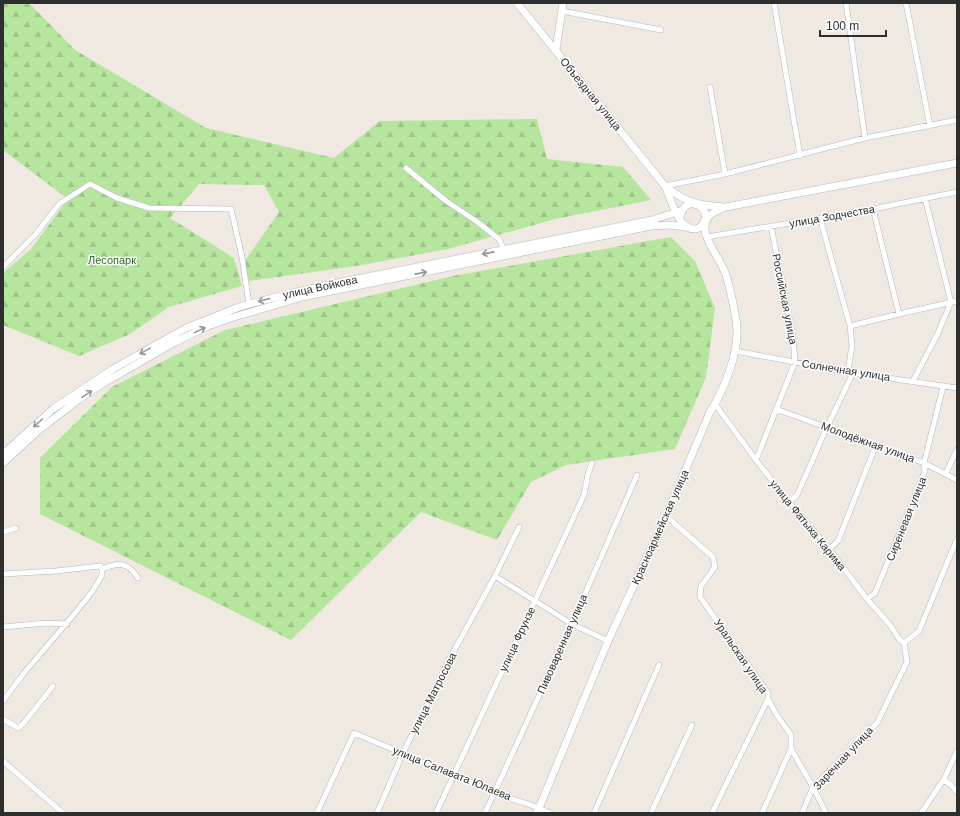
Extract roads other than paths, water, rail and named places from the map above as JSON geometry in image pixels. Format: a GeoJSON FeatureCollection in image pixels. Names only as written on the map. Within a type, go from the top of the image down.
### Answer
{"type":"FeatureCollection","features":[{"type":"Feature","properties":{"kind":"main road","name":"Объездная улица"},"geometry":{"type":"LineString","coordinates":[[517,3],[665,186]]}},
{"type":"Feature","properties":{"kind":"main road"},"geometry":{"type":"LineString","coordinates":[[556,50],[563,3]]}},
{"type":"Feature","properties":{"kind":"main road"},"geometry":{"type":"LineString","coordinates":[[688,228],[699,228],[710,215],[726,207],[957,163]]}},
{"type":"Feature","properties":{"kind":"main road"},"geometry":{"type":"LineString","coordinates":[[665,186],[675,194],[703,208],[706,215],[705,230],[707,238]]}},
{"type":"Feature","properties":{"kind":"main road"},"geometry":{"type":"LineString","coordinates":[[665,186],[679,210],[682,223],[688,228],[707,238]]}},
{"type":"Feature","properties":{"kind":"main road"},"geometry":{"type":"LineString","coordinates":[[679,210],[692,204],[726,207]]}},
{"type":"Feature","properties":{"kind":"main road","name":"улица Войкова"},"geometry":{"type":"LineString","coordinates":[[3,454],[53,409],[114,369],[186,328],[249,304],[347,281],[652,220],[679,210]]}},
{"type":"Feature","properties":{"kind":"main road","name":"улица Войкова"},"geometry":{"type":"LineString","coordinates":[[3,463],[78,400],[102,384],[175,342],[208,326],[234,316],[302,297],[651,226],[670,225],[688,228]]}},
{"type":"Feature","properties":{"kind":"main road","name":"Красноармейская улица"},"geometry":{"type":"LineString","coordinates":[[538,810],[608,641],[666,516],[710,412],[727,378],[735,351],[737,330],[735,310],[724,270],[707,238]]}},
{"type":"Feature","properties":{"kind":"street"},"geometry":{"type":"LineString","coordinates":[[774,3],[800,156]]}},
{"type":"Feature","properties":{"kind":"street"},"geometry":{"type":"LineString","coordinates":[[846,3],[865,138]]}},
{"type":"Feature","properties":{"kind":"street"},"geometry":{"type":"LineString","coordinates":[[906,3],[930,126]]}},
{"type":"Feature","properties":{"kind":"street"},"geometry":{"type":"LineString","coordinates":[[562,11],[661,30]]}},
{"type":"Feature","properties":{"kind":"street"},"geometry":{"type":"LineString","coordinates":[[710,87],[725,174]]}},
{"type":"Feature","properties":{"kind":"street"},"geometry":{"type":"LineString","coordinates":[[665,186],[725,174],[800,156],[865,138],[957,120]]}},
{"type":"Feature","properties":{"kind":"street"},"geometry":{"type":"LineString","coordinates":[[406,168],[446,201],[476,221],[499,239],[504,250]]}},
{"type":"Feature","properties":{"kind":"street"},"geometry":{"type":"LineString","coordinates":[[3,267],[35,236],[59,204],[90,184],[117,198],[149,208],[231,209],[242,257],[249,304]]}},
{"type":"Feature","properties":{"kind":"street","name":"улица Зодчества"},"geometry":{"type":"LineString","coordinates":[[707,238],[873,209],[957,192]]}},
{"type":"Feature","properties":{"kind":"street"},"geometry":{"type":"LineString","coordinates":[[913,381],[938,333],[951,302],[925,198]]}},
{"type":"Feature","properties":{"kind":"street"},"geometry":{"type":"LineString","coordinates":[[873,209],[899,314]]}},
{"type":"Feature","properties":{"kind":"street"},"geometry":{"type":"LineString","coordinates":[[790,502],[797,495],[851,372],[852,345],[850,326],[820,218]]}},
{"type":"Feature","properties":{"kind":"street","name":"Российская улица"},"geometry":{"type":"LineString","coordinates":[[756,460],[795,362],[793,337],[771,226]]}},
{"type":"Feature","properties":{"kind":"street"},"geometry":{"type":"LineString","coordinates":[[850,326],[957,301]]}},
{"type":"Feature","properties":{"kind":"street","name":"Солнечная улица"},"geometry":{"type":"LineString","coordinates":[[735,351],[851,372],[957,388]]}},
{"type":"Feature","properties":{"kind":"street","name":"Сиреневая улица"},"geometry":{"type":"LineString","coordinates":[[867,599],[875,593],[925,471],[924,463],[943,386]]}},
{"type":"Feature","properties":{"kind":"street","name":"улица Фатыха Карима"},"geometry":{"type":"LineString","coordinates":[[715,404],[756,460],[829,549],[867,599],[890,624],[899,639],[904,643]]}},
{"type":"Feature","properties":{"kind":"street","name":"Молодёжная улица"},"geometry":{"type":"LineString","coordinates":[[776,409],[924,463],[957,480]]}},
{"type":"Feature","properties":{"kind":"street"},"geometry":{"type":"LineString","coordinates":[[829,549],[838,541],[876,445]]}},
{"type":"Feature","properties":{"kind":"street"},"geometry":{"type":"LineString","coordinates":[[946,473],[957,450]]}},
{"type":"Feature","properties":{"kind":"street","name":"улица Фрунзе"},"geometry":{"type":"LineString","coordinates":[[436,813],[584,495],[588,474],[592,463]]}},
{"type":"Feature","properties":{"kind":"street","name":"Пивоваренная улица"},"geometry":{"type":"LineString","coordinates":[[486,813],[494,792],[572,624],[637,475]]}},
{"type":"Feature","properties":{"kind":"street","name":"Уральская улица"},"geometry":{"type":"LineString","coordinates":[[666,516],[713,557],[715,567],[701,586],[700,597],[768,693],[768,699],[790,735],[791,749],[826,813]]}},
{"type":"Feature","properties":{"kind":"street","name":"улица Матросова"},"geometry":{"type":"LineString","coordinates":[[377,813],[403,753],[450,658],[495,576],[519,527]]}},
{"type":"Feature","properties":{"kind":"street"},"geometry":{"type":"LineString","coordinates":[[3,532],[16,528]]}},
{"type":"Feature","properties":{"kind":"street"},"geometry":{"type":"LineString","coordinates":[[904,643],[919,631],[957,539]]}},
{"type":"Feature","properties":{"kind":"street"},"geometry":{"type":"LineString","coordinates":[[3,574],[101,567],[114,564],[125,565],[133,570],[138,578]]}},
{"type":"Feature","properties":{"kind":"street"},"geometry":{"type":"LineString","coordinates":[[3,701],[92,592],[102,575],[101,567]]}},
{"type":"Feature","properties":{"kind":"street"},"geometry":{"type":"LineString","coordinates":[[495,576],[572,624],[608,641]]}},
{"type":"Feature","properties":{"kind":"street"},"geometry":{"type":"LineString","coordinates":[[3,627],[46,623],[67,624]]}},
{"type":"Feature","properties":{"kind":"street","name":"Заречная улица"},"geometry":{"type":"LineString","coordinates":[[802,813],[813,787],[877,723],[907,662],[904,643]]}},
{"type":"Feature","properties":{"kind":"street"},"geometry":{"type":"LineString","coordinates":[[594,813],[659,665]]}},
{"type":"Feature","properties":{"kind":"street"},"geometry":{"type":"LineString","coordinates":[[3,719],[18,728],[23,724],[53,686]]}},
{"type":"Feature","properties":{"kind":"street"},"geometry":{"type":"LineString","coordinates":[[712,813],[768,699]]}},
{"type":"Feature","properties":{"kind":"street"},"geometry":{"type":"LineString","coordinates":[[651,813],[692,725]]}},
{"type":"Feature","properties":{"kind":"street","name":"улица Салавата Юлаева"},"geometry":{"type":"LineString","coordinates":[[317,813],[354,733],[538,810],[550,813]]}},
{"type":"Feature","properties":{"kind":"street"},"geometry":{"type":"LineString","coordinates":[[762,813],[791,749]]}},
{"type":"Feature","properties":{"kind":"street"},"geometry":{"type":"LineString","coordinates":[[921,813],[943,780],[957,751]]}},
{"type":"Feature","properties":{"kind":"street"},"geometry":{"type":"LineString","coordinates":[[3,761],[63,813]]}},
{"type":"Feature","properties":{"kind":"street"},"geometry":{"type":"LineString","coordinates":[[943,780],[950,784],[957,792]]}},
{"type":"Feature","properties":{"kind":"park label","name":"Лесопарк"},"geometry":{"type":"Point","coordinates":[112,260]}}]}
